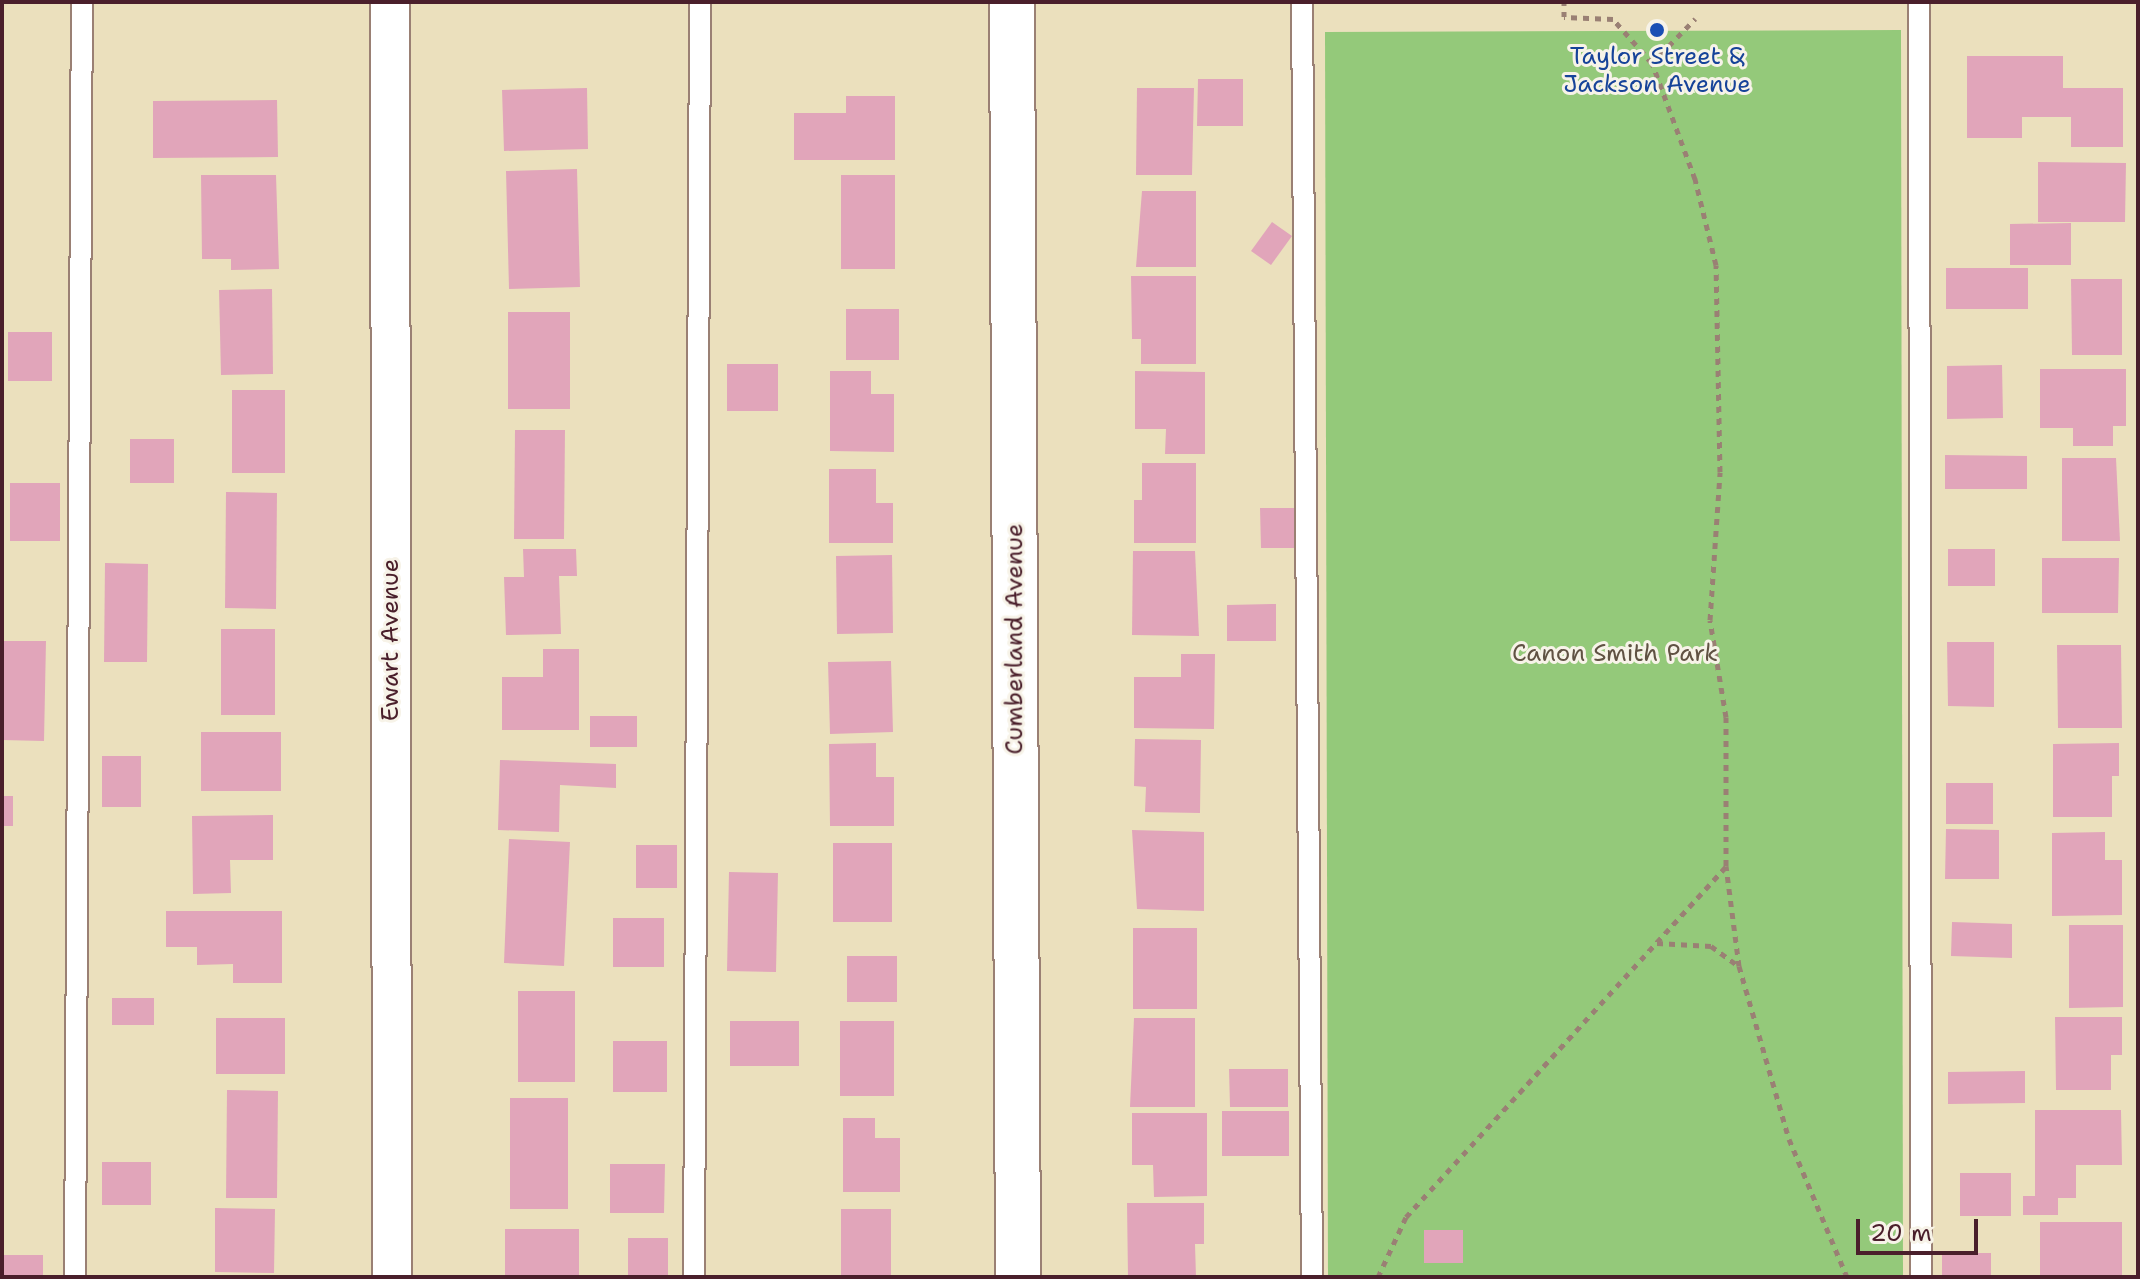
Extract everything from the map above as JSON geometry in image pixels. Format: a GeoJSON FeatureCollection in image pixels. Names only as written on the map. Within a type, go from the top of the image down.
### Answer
{"type":"FeatureCollection","features":[{"type":"Feature","properties":{"kind":"street","name":"Ewart Avenue"},"geometry":{"type":"LineString","coordinates":[[390,2],[392,1277]]}},
{"type":"Feature","properties":{"kind":"street","name":"Cumberland Avenue"},"geometry":{"type":"LineString","coordinates":[[1012,2],[1018,1277]]}},
{"type":"Feature","properties":{"kind":"lane"},"geometry":{"type":"LineString","coordinates":[[75,1277],[82,2]]}},
{"type":"Feature","properties":{"kind":"lane"},"geometry":{"type":"LineString","coordinates":[[694,1277],[700,2]]}},
{"type":"Feature","properties":{"kind":"lane"},"geometry":{"type":"LineString","coordinates":[[1302,2],[1312,1277]]}},
{"type":"Feature","properties":{"kind":"lane"},"geometry":{"type":"LineString","coordinates":[[1919,2],[1921,1277]]}},
{"type":"Feature","properties":{"kind":"path"},"geometry":{"type":"LineString","coordinates":[[1564,2],[1564,17],[1613,19],[1652,63],[1695,179],[1716,265],[1720,472],[1710,620],[1726,717],[1726,866],[1739,966],[1789,1139],[1847,1277]]}},
{"type":"Feature","properties":{"kind":"path"},"geometry":{"type":"LineString","coordinates":[[1652,63],[1695,19]]}},
{"type":"Feature","properties":{"kind":"path"},"geometry":{"type":"LineString","coordinates":[[1378,1277],[1406,1217],[1726,866]]}},
{"type":"Feature","properties":{"kind":"path"},"geometry":{"type":"LineString","coordinates":[[1656,943],[1711,946],[1739,966]]}},
{"type":"Feature","properties":{"kind":"green space","name":"Canon Smith Park"},"geometry":{"type":"Polygon","coordinates":[[[1901,30],[1903,1277],[1328,1277],[1325,32],[1901,30]]]}},
{"type":"Feature","properties":{"kind":"building"},"geometry":{"type":"Polygon","coordinates":[[[1967,56],[2063,56],[2063,88],[2123,88],[2123,147],[2071,147],[2071,117],[2022,117],[2022,138],[1967,138],[1967,56]]]}},
{"type":"Feature","properties":{"kind":"building"},"geometry":{"type":"Polygon","coordinates":[[[1198,79],[1243,79],[1243,126],[1197,126],[1198,79]]]}},
{"type":"Feature","properties":{"kind":"building"},"geometry":{"type":"Polygon","coordinates":[[[587,88],[588,149],[504,151],[502,90],[587,88]]]}},
{"type":"Feature","properties":{"kind":"building"},"geometry":{"type":"Polygon","coordinates":[[[1137,88],[1194,88],[1192,175],[1136,175],[1137,88]]]}},
{"type":"Feature","properties":{"kind":"building"},"geometry":{"type":"Polygon","coordinates":[[[846,96],[895,96],[895,160],[794,160],[794,113],[846,113],[846,96]]]}},
{"type":"Feature","properties":{"kind":"building"},"geometry":{"type":"Polygon","coordinates":[[[277,100],[278,157],[153,158],[153,101],[277,100]]]}},
{"type":"Feature","properties":{"kind":"building"},"geometry":{"type":"Polygon","coordinates":[[[2038,162],[2126,163],[2125,222],[2038,222],[2038,162]]]}},
{"type":"Feature","properties":{"kind":"building"},"geometry":{"type":"Polygon","coordinates":[[[577,169],[580,287],[509,289],[506,171],[577,169]]]}},
{"type":"Feature","properties":{"kind":"building"},"geometry":{"type":"Polygon","coordinates":[[[201,175],[276,175],[279,269],[231,270],[231,259],[202,259],[201,175]]]}},
{"type":"Feature","properties":{"kind":"building"},"geometry":{"type":"Polygon","coordinates":[[[841,175],[895,175],[895,269],[841,269],[841,175]]]}},
{"type":"Feature","properties":{"kind":"building"},"geometry":{"type":"Polygon","coordinates":[[[1142,191],[1196,191],[1196,267],[1136,267],[1142,191]]]}},
{"type":"Feature","properties":{"kind":"building"},"geometry":{"type":"Polygon","coordinates":[[[1272,222],[1292,236],[1271,265],[1251,251],[1272,222]]]}},
{"type":"Feature","properties":{"kind":"building"},"geometry":{"type":"Polygon","coordinates":[[[2071,223],[2071,265],[2010,265],[2010,224],[2071,223]]]}},
{"type":"Feature","properties":{"kind":"building"},"geometry":{"type":"Polygon","coordinates":[[[1946,268],[2028,268],[2028,309],[1946,309],[1946,268]]]}},
{"type":"Feature","properties":{"kind":"building"},"geometry":{"type":"Polygon","coordinates":[[[1131,276],[1196,276],[1196,364],[1141,364],[1141,339],[1132,339],[1131,276]]]}},
{"type":"Feature","properties":{"kind":"building"},"geometry":{"type":"Polygon","coordinates":[[[2071,279],[2122,279],[2122,355],[2072,355],[2071,279]]]}},
{"type":"Feature","properties":{"kind":"building"},"geometry":{"type":"Polygon","coordinates":[[[272,289],[273,374],[221,375],[219,290],[272,289]]]}},
{"type":"Feature","properties":{"kind":"building"},"geometry":{"type":"Polygon","coordinates":[[[846,309],[899,309],[899,360],[846,360],[846,309]]]}},
{"type":"Feature","properties":{"kind":"building"},"geometry":{"type":"Polygon","coordinates":[[[508,312],[570,312],[570,409],[508,409],[508,312]]]}},
{"type":"Feature","properties":{"kind":"building"},"geometry":{"type":"Polygon","coordinates":[[[8,332],[52,332],[52,381],[8,381],[8,332]]]}},
{"type":"Feature","properties":{"kind":"building"},"geometry":{"type":"Polygon","coordinates":[[[727,364],[778,364],[778,411],[727,411],[727,364]]]}},
{"type":"Feature","properties":{"kind":"building"},"geometry":{"type":"Polygon","coordinates":[[[2002,365],[2003,418],[1947,419],[1947,366],[2002,365]]]}},
{"type":"Feature","properties":{"kind":"building"},"geometry":{"type":"Polygon","coordinates":[[[2040,369],[2126,369],[2126,426],[2113,426],[2113,446],[2073,446],[2073,428],[2040,428],[2040,369]]]}},
{"type":"Feature","properties":{"kind":"building"},"geometry":{"type":"Polygon","coordinates":[[[830,371],[871,371],[871,394],[894,394],[894,452],[830,451],[830,371]]]}},
{"type":"Feature","properties":{"kind":"building"},"geometry":{"type":"Polygon","coordinates":[[[1135,371],[1205,372],[1205,454],[1165,454],[1166,429],[1135,429],[1135,371]]]}},
{"type":"Feature","properties":{"kind":"building"},"geometry":{"type":"Polygon","coordinates":[[[232,390],[285,390],[285,473],[232,473],[232,390]]]}},
{"type":"Feature","properties":{"kind":"building"},"geometry":{"type":"Polygon","coordinates":[[[515,430],[565,430],[564,539],[514,539],[515,430]]]}},
{"type":"Feature","properties":{"kind":"building"},"geometry":{"type":"Polygon","coordinates":[[[130,439],[174,439],[174,483],[130,483],[130,439]]]}},
{"type":"Feature","properties":{"kind":"building"},"geometry":{"type":"Polygon","coordinates":[[[1945,455],[2027,456],[2027,489],[1945,489],[1945,455]]]}},
{"type":"Feature","properties":{"kind":"building"},"geometry":{"type":"Polygon","coordinates":[[[2062,458],[2116,458],[2120,541],[2062,541],[2062,458]]]}},
{"type":"Feature","properties":{"kind":"building"},"geometry":{"type":"Polygon","coordinates":[[[1142,463],[1196,463],[1196,543],[1134,543],[1134,500],[1142,500],[1142,463]]]}},
{"type":"Feature","properties":{"kind":"building"},"geometry":{"type":"Polygon","coordinates":[[[829,469],[876,469],[876,503],[893,503],[893,543],[829,543],[829,469]]]}},
{"type":"Feature","properties":{"kind":"building"},"geometry":{"type":"Polygon","coordinates":[[[10,483],[60,483],[60,541],[10,541],[10,483]]]}},
{"type":"Feature","properties":{"kind":"building"},"geometry":{"type":"Polygon","coordinates":[[[226,492],[277,493],[276,609],[225,608],[226,492]]]}},
{"type":"Feature","properties":{"kind":"building"},"geometry":{"type":"Polygon","coordinates":[[[1260,508],[1295,508],[1295,548],[1261,548],[1260,508]]]}},
{"type":"Feature","properties":{"kind":"building"},"geometry":{"type":"Polygon","coordinates":[[[523,549],[576,549],[577,576],[559,576],[561,634],[506,635],[504,577],[524,577],[523,549]]]}},
{"type":"Feature","properties":{"kind":"building"},"geometry":{"type":"Polygon","coordinates":[[[1948,549],[1995,549],[1995,586],[1948,586],[1948,549]]]}},
{"type":"Feature","properties":{"kind":"building"},"geometry":{"type":"Polygon","coordinates":[[[1133,551],[1195,551],[1199,636],[1132,635],[1133,551]]]}},
{"type":"Feature","properties":{"kind":"building"},"geometry":{"type":"Polygon","coordinates":[[[892,555],[893,633],[837,634],[836,556],[892,555]]]}},
{"type":"Feature","properties":{"kind":"building"},"geometry":{"type":"Polygon","coordinates":[[[2042,558],[2119,558],[2118,613],[2042,613],[2042,558]]]}},
{"type":"Feature","properties":{"kind":"building"},"geometry":{"type":"Polygon","coordinates":[[[105,563],[148,564],[147,662],[104,662],[105,563]]]}},
{"type":"Feature","properties":{"kind":"building"},"geometry":{"type":"Polygon","coordinates":[[[1276,604],[1276,641],[1227,641],[1227,605],[1276,604]]]}},
{"type":"Feature","properties":{"kind":"building"},"geometry":{"type":"Polygon","coordinates":[[[221,629],[275,629],[275,715],[221,715],[221,629]]]}},
{"type":"Feature","properties":{"kind":"building"},"geometry":{"type":"Polygon","coordinates":[[[2,641],[46,641],[44,741],[2,740],[2,641]]]}},
{"type":"Feature","properties":{"kind":"building"},"geometry":{"type":"Polygon","coordinates":[[[1947,642],[1994,642],[1994,707],[1948,706],[1947,642]]]}},
{"type":"Feature","properties":{"kind":"building"},"geometry":{"type":"Polygon","coordinates":[[[2057,645],[2121,645],[2122,728],[2058,728],[2057,645]]]}},
{"type":"Feature","properties":{"kind":"building"},"geometry":{"type":"Polygon","coordinates":[[[543,649],[579,649],[579,730],[502,730],[502,677],[543,677],[543,649]]]}},
{"type":"Feature","properties":{"kind":"building"},"geometry":{"type":"Polygon","coordinates":[[[1181,654],[1215,654],[1214,729],[1134,728],[1134,677],[1181,677],[1181,654]]]}},
{"type":"Feature","properties":{"kind":"building"},"geometry":{"type":"Polygon","coordinates":[[[891,661],[893,732],[830,734],[828,662],[891,661]]]}},
{"type":"Feature","properties":{"kind":"building"},"geometry":{"type":"Polygon","coordinates":[[[590,716],[637,716],[637,747],[590,747],[590,716]]]}},
{"type":"Feature","properties":{"kind":"building"},"geometry":{"type":"Polygon","coordinates":[[[201,732],[281,732],[281,791],[201,791],[201,732]]]}},
{"type":"Feature","properties":{"kind":"building"},"geometry":{"type":"Polygon","coordinates":[[[1135,739],[1201,740],[1200,813],[1145,812],[1146,787],[1134,786],[1135,739]]]}},
{"type":"Feature","properties":{"kind":"building"},"geometry":{"type":"Polygon","coordinates":[[[876,743],[876,777],[894,777],[894,826],[830,826],[829,744],[876,743]]]}},
{"type":"Feature","properties":{"kind":"building"},"geometry":{"type":"Polygon","coordinates":[[[2119,743],[2119,776],[2112,776],[2112,817],[2053,817],[2053,744],[2119,743]]]}},
{"type":"Feature","properties":{"kind":"building"},"geometry":{"type":"Polygon","coordinates":[[[102,756],[141,756],[141,807],[102,807],[102,756]]]}},
{"type":"Feature","properties":{"kind":"building"},"geometry":{"type":"Polygon","coordinates":[[[500,760],[616,764],[616,788],[560,785],[559,832],[498,830],[500,760]]]}},
{"type":"Feature","properties":{"kind":"building"},"geometry":{"type":"Polygon","coordinates":[[[1946,783],[1993,783],[1993,824],[1946,824],[1946,783]]]}},
{"type":"Feature","properties":{"kind":"building"},"geometry":{"type":"Polygon","coordinates":[[[2,796],[13,796],[13,826],[2,826],[2,796]]]}},
{"type":"Feature","properties":{"kind":"building"},"geometry":{"type":"Polygon","coordinates":[[[273,815],[273,860],[230,860],[231,893],[193,894],[192,816],[273,815]]]}},
{"type":"Feature","properties":{"kind":"building"},"geometry":{"type":"Polygon","coordinates":[[[1946,829],[1999,830],[1999,879],[1945,879],[1946,829]]]}},
{"type":"Feature","properties":{"kind":"building"},"geometry":{"type":"Polygon","coordinates":[[[1132,830],[1204,832],[1204,911],[1137,909],[1132,830]]]}},
{"type":"Feature","properties":{"kind":"building"},"geometry":{"type":"Polygon","coordinates":[[[2105,832],[2105,860],[2122,860],[2122,915],[2052,916],[2052,833],[2105,832]]]}},
{"type":"Feature","properties":{"kind":"building"},"geometry":{"type":"Polygon","coordinates":[[[509,839],[570,842],[564,966],[504,963],[509,839]]]}},
{"type":"Feature","properties":{"kind":"building"},"geometry":{"type":"Polygon","coordinates":[[[833,843],[892,843],[892,922],[833,922],[833,843]]]}},
{"type":"Feature","properties":{"kind":"building"},"geometry":{"type":"Polygon","coordinates":[[[636,845],[677,845],[677,888],[636,888],[636,845]]]}},
{"type":"Feature","properties":{"kind":"building"},"geometry":{"type":"Polygon","coordinates":[[[729,872],[778,873],[776,972],[727,971],[729,872]]]}},
{"type":"Feature","properties":{"kind":"building"},"geometry":{"type":"Polygon","coordinates":[[[166,911],[282,911],[282,983],[233,983],[233,964],[197,965],[197,947],[166,947],[166,911]]]}},
{"type":"Feature","properties":{"kind":"building"},"geometry":{"type":"Polygon","coordinates":[[[613,918],[664,918],[664,967],[613,967],[613,918]]]}},
{"type":"Feature","properties":{"kind":"building"},"geometry":{"type":"Polygon","coordinates":[[[1952,922],[2012,924],[2012,958],[1951,956],[1952,922]]]}},
{"type":"Feature","properties":{"kind":"building"},"geometry":{"type":"Polygon","coordinates":[[[2069,925],[2123,925],[2123,1007],[2069,1008],[2069,925]]]}},
{"type":"Feature","properties":{"kind":"building"},"geometry":{"type":"Polygon","coordinates":[[[1133,928],[1197,928],[1197,1009],[1133,1009],[1133,928]]]}},
{"type":"Feature","properties":{"kind":"building"},"geometry":{"type":"Polygon","coordinates":[[[847,956],[897,956],[897,1002],[847,1002],[847,956]]]}},
{"type":"Feature","properties":{"kind":"building"},"geometry":{"type":"Polygon","coordinates":[[[518,991],[575,991],[575,1082],[518,1082],[518,991]]]}},
{"type":"Feature","properties":{"kind":"building"},"geometry":{"type":"Polygon","coordinates":[[[112,998],[154,998],[154,1025],[112,1025],[112,998]]]}},
{"type":"Feature","properties":{"kind":"building"},"geometry":{"type":"Polygon","coordinates":[[[2055,1017],[2122,1017],[2122,1055],[2111,1055],[2111,1090],[2056,1090],[2055,1017]]]}},
{"type":"Feature","properties":{"kind":"building"},"geometry":{"type":"Polygon","coordinates":[[[216,1018],[285,1018],[285,1074],[216,1074],[216,1018]]]}},
{"type":"Feature","properties":{"kind":"building"},"geometry":{"type":"Polygon","coordinates":[[[1134,1018],[1195,1018],[1195,1107],[1130,1107],[1134,1018]]]}},
{"type":"Feature","properties":{"kind":"building"},"geometry":{"type":"Polygon","coordinates":[[[730,1021],[799,1021],[799,1066],[730,1066],[730,1021]]]}},
{"type":"Feature","properties":{"kind":"building"},"geometry":{"type":"Polygon","coordinates":[[[840,1021],[894,1021],[894,1096],[840,1096],[840,1021]]]}},
{"type":"Feature","properties":{"kind":"building"},"geometry":{"type":"Polygon","coordinates":[[[613,1041],[667,1041],[667,1092],[613,1092],[613,1041]]]}},
{"type":"Feature","properties":{"kind":"building"},"geometry":{"type":"Polygon","coordinates":[[[1229,1069],[1288,1069],[1288,1107],[1230,1107],[1229,1069]]]}},
{"type":"Feature","properties":{"kind":"building"},"geometry":{"type":"Polygon","coordinates":[[[2025,1071],[2025,1103],[1948,1104],[1948,1072],[2025,1071]]]}},
{"type":"Feature","properties":{"kind":"building"},"geometry":{"type":"Polygon","coordinates":[[[227,1090],[278,1091],[277,1198],[226,1198],[227,1090]]]}},
{"type":"Feature","properties":{"kind":"building"},"geometry":{"type":"Polygon","coordinates":[[[510,1098],[568,1098],[568,1209],[510,1209],[510,1098]]]}},
{"type":"Feature","properties":{"kind":"building"},"geometry":{"type":"Polygon","coordinates":[[[2035,1110],[2121,1110],[2122,1165],[2076,1165],[2076,1198],[2058,1198],[2058,1215],[2023,1215],[2023,1196],[2035,1196],[2035,1110]]]}},
{"type":"Feature","properties":{"kind":"building"},"geometry":{"type":"Polygon","coordinates":[[[1222,1111],[1289,1111],[1289,1156],[1222,1156],[1222,1111]]]}},
{"type":"Feature","properties":{"kind":"building"},"geometry":{"type":"Polygon","coordinates":[[[1132,1113],[1207,1113],[1207,1196],[1154,1197],[1153,1165],[1132,1165],[1132,1113]]]}},
{"type":"Feature","properties":{"kind":"building"},"geometry":{"type":"Polygon","coordinates":[[[843,1118],[875,1118],[875,1138],[900,1138],[900,1192],[843,1192],[843,1118]]]}},
{"type":"Feature","properties":{"kind":"building"},"geometry":{"type":"Polygon","coordinates":[[[102,1162],[151,1162],[151,1205],[102,1205],[102,1162]]]}},
{"type":"Feature","properties":{"kind":"building"},"geometry":{"type":"Polygon","coordinates":[[[610,1164],[665,1164],[664,1213],[610,1213],[610,1164]]]}},
{"type":"Feature","properties":{"kind":"building"},"geometry":{"type":"Polygon","coordinates":[[[1960,1173],[2011,1173],[2011,1216],[1960,1216],[1960,1173]]]}},
{"type":"Feature","properties":{"kind":"building"},"geometry":{"type":"Polygon","coordinates":[[[1127,1203],[1204,1203],[1204,1244],[1195,1244],[1196,1277],[1128,1277],[1127,1203]]]}},
{"type":"Feature","properties":{"kind":"building"},"geometry":{"type":"Polygon","coordinates":[[[215,1208],[275,1209],[274,1273],[215,1272],[215,1208]]]}},
{"type":"Feature","properties":{"kind":"building"},"geometry":{"type":"Polygon","coordinates":[[[841,1209],[891,1209],[891,1277],[841,1277],[841,1209]]]}},
{"type":"Feature","properties":{"kind":"building"},"geometry":{"type":"Polygon","coordinates":[[[2040,1222],[2122,1222],[2122,1277],[2040,1277],[2040,1222]]]}},
{"type":"Feature","properties":{"kind":"building"},"geometry":{"type":"Polygon","coordinates":[[[505,1229],[579,1229],[579,1277],[505,1277],[505,1229]]]}},
{"type":"Feature","properties":{"kind":"building"},"geometry":{"type":"Polygon","coordinates":[[[1424,1230],[1463,1230],[1463,1263],[1424,1263],[1424,1230]]]}},
{"type":"Feature","properties":{"kind":"building"},"geometry":{"type":"Polygon","coordinates":[[[628,1238],[668,1238],[668,1277],[628,1277],[628,1238]]]}},
{"type":"Feature","properties":{"kind":"building"},"geometry":{"type":"Polygon","coordinates":[[[1942,1253],[1991,1253],[1991,1277],[1942,1277],[1942,1253]]]}},
{"type":"Feature","properties":{"kind":"building"},"geometry":{"type":"Polygon","coordinates":[[[2,1255],[43,1255],[43,1277],[2,1277],[2,1255]]]}},
{"type":"Feature","properties":{"kind":"place","name":"Taylor Street & Jackson Avenue"},"geometry":{"type":"Point","coordinates":[1657,30]}}]}
